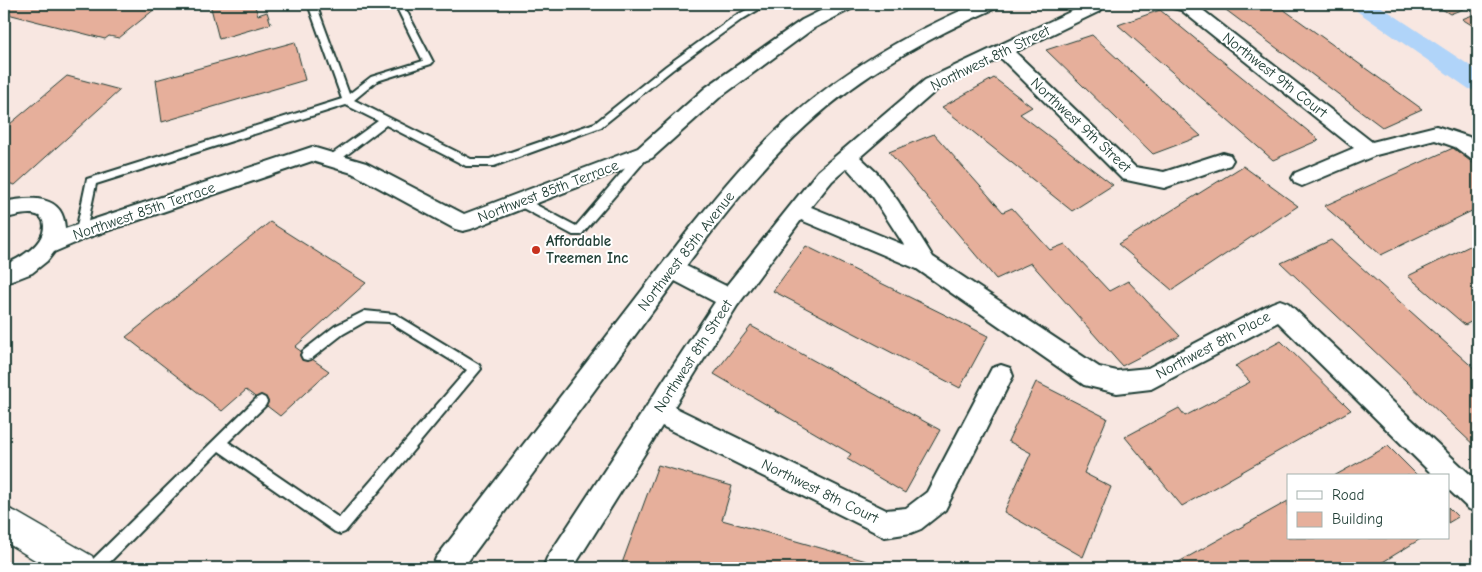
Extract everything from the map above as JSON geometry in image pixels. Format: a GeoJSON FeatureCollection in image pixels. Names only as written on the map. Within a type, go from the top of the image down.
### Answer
{"type":"FeatureCollection","features":[{"type":"Feature","properties":{"kind":"street","name":"Northwest 85th Terrace"},"geometry":{"type":"LineString","coordinates":[[49,245],[81,231],[312,154],[359,168],[463,223],[645,153],[712,93],[808,24],[847,4]]}},
{"type":"Feature","properties":{"kind":"street","name":"Northwest 85th Avenue"},"geometry":{"type":"LineString","coordinates":[[446,568],[672,268],[743,180],[778,141],[816,107],[892,52],[920,36],[990,4]]}},
{"type":"Feature","properties":{"kind":"street","name":"Northwest 9th Court"},"geometry":{"type":"LineString","coordinates":[[1179,4],[1186,5],[1369,150]]}},
{"type":"Feature","properties":{"kind":"street","name":"Northwest 8th Street"},"geometry":{"type":"LineString","coordinates":[[557,568],[729,298],[825,176],[932,84],[1098,5]]}},
{"type":"Feature","properties":{"kind":"street","name":"Northwest 9th Street"},"geometry":{"type":"LineString","coordinates":[[1004,51],[1129,174],[1164,180],[1223,160]]}},
{"type":"Feature","properties":{"kind":"street"},"geometry":{"type":"LineString","coordinates":[[1302,178],[1369,150],[1402,140],[1436,133],[1462,142],[1478,154]]}},
{"type":"Feature","properties":{"kind":"street"},"geometry":{"type":"LineString","coordinates":[[847,157],[858,166],[906,230],[925,263]]}},
{"type":"Feature","properties":{"kind":"street"},"geometry":{"type":"LineString","coordinates":[[4,210],[31,206],[43,208],[52,214],[56,223],[55,234],[49,245],[26,266],[4,275]]}},
{"type":"Feature","properties":{"kind":"street","name":"Northwest 8th Place"},"geometry":{"type":"LineString","coordinates":[[797,210],[925,263],[1092,376],[1117,382],[1151,378],[1280,310],[1478,500]]}},
{"type":"Feature","properties":{"kind":"street"},"geometry":{"type":"LineString","coordinates":[[672,268],[729,298]]}},
{"type":"Feature","properties":{"kind":"street","name":"Northwest 8th Court"},"geometry":{"type":"LineString","coordinates":[[658,411],[885,524],[912,520],[936,502],[1001,376]]}},
{"type":"Feature","properties":{"kind":"street"},"geometry":{"type":"LineString","coordinates":[[4,523],[80,568]]}},
{"type":"Feature","properties":{"kind":"lane"},"geometry":{"type":"LineString","coordinates":[[312,4],[347,101],[470,163],[490,163],[598,126],[669,68],[738,18],[764,4]]}},
{"type":"Feature","properties":{"kind":"lane"},"geometry":{"type":"LineString","coordinates":[[81,231],[91,182],[347,101],[374,79],[428,62],[399,4]]}},
{"type":"Feature","properties":{"kind":"lane"},"geometry":{"type":"LineString","coordinates":[[332,160],[385,120]]}},
{"type":"Feature","properties":{"kind":"lane"},"geometry":{"type":"LineString","coordinates":[[521,202],[577,232],[645,153]]}},
{"type":"Feature","properties":{"kind":"lane"},"geometry":{"type":"LineString","coordinates":[[218,443],[340,527],[475,369],[391,317],[365,316],[339,330],[307,355]]}},
{"type":"Feature","properties":{"kind":"lane"},"geometry":{"type":"LineString","coordinates":[[94,568],[261,402]]}},
{"type":"Feature","properties":{"kind":"building"},"geometry":{"type":"Polygon","coordinates":[[[4,4],[161,4],[119,38],[109,36],[105,39],[4,13],[4,4]]]}},
{"type":"Feature","properties":{"kind":"building"},"geometry":{"type":"Polygon","coordinates":[[[210,4],[254,4],[258,15],[267,12],[271,24],[219,39],[210,4]]]}},
{"type":"Feature","properties":{"kind":"building"},"geometry":{"type":"Polygon","coordinates":[[[1218,4],[1276,4],[1422,109],[1382,127],[1218,4]]]}},
{"type":"Feature","properties":{"kind":"building"},"geometry":{"type":"Polygon","coordinates":[[[1434,4],[1476,4],[1450,14],[1434,4]]]}},
{"type":"Feature","properties":{"kind":"building"},"geometry":{"type":"Polygon","coordinates":[[[1160,10],[1319,140],[1273,160],[1118,25],[1160,10]]]}},
{"type":"Feature","properties":{"kind":"building"},"geometry":{"type":"Polygon","coordinates":[[[1478,13],[1478,29],[1462,19],[1478,13]]]}},
{"type":"Feature","properties":{"kind":"building"},"geometry":{"type":"Polygon","coordinates":[[[1092,35],[1201,136],[1153,154],[1046,50],[1092,35]]]}},
{"type":"Feature","properties":{"kind":"building"},"geometry":{"type":"Polygon","coordinates":[[[295,42],[305,80],[162,122],[156,80],[295,42]]]}},
{"type":"Feature","properties":{"kind":"building"},"geometry":{"type":"Polygon","coordinates":[[[67,76],[120,90],[15,185],[4,182],[4,129],[67,76]]]}},
{"type":"Feature","properties":{"kind":"building"},"geometry":{"type":"Polygon","coordinates":[[[994,78],[1032,107],[1020,114],[1113,185],[1072,211],[942,107],[994,78]]]}},
{"type":"Feature","properties":{"kind":"building"},"geometry":{"type":"Polygon","coordinates":[[[934,134],[1003,212],[1012,208],[1050,250],[1065,244],[1109,291],[1128,281],[1180,336],[1122,366],[1031,263],[996,279],[889,152],[934,134]]]}},
{"type":"Feature","properties":{"kind":"building"},"geometry":{"type":"Polygon","coordinates":[[[1453,148],[1478,167],[1478,208],[1381,255],[1324,206],[1453,148]]]}},
{"type":"Feature","properties":{"kind":"building"},"geometry":{"type":"Polygon","coordinates":[[[1243,166],[1298,206],[1172,290],[1118,244],[1243,166]]]}},
{"type":"Feature","properties":{"kind":"building"},"geometry":{"type":"Polygon","coordinates":[[[270,222],[366,283],[295,347],[329,371],[280,416],[246,390],[222,411],[126,337],[270,222]]]}},
{"type":"Feature","properties":{"kind":"building"},"geometry":{"type":"Polygon","coordinates":[[[1331,240],[1478,372],[1478,449],[1281,263],[1331,240]]]}},
{"type":"Feature","properties":{"kind":"building"},"geometry":{"type":"Polygon","coordinates":[[[1478,242],[1478,318],[1465,325],[1408,276],[1478,242]]]}},
{"type":"Feature","properties":{"kind":"building"},"geometry":{"type":"Polygon","coordinates":[[[806,246],[988,336],[960,388],[773,291],[806,246]]]}},
{"type":"Feature","properties":{"kind":"building"},"geometry":{"type":"Polygon","coordinates":[[[751,326],[940,430],[905,493],[847,459],[851,454],[714,374],[751,326]]]}},
{"type":"Feature","properties":{"kind":"building"},"geometry":{"type":"Polygon","coordinates":[[[1281,341],[1351,410],[1182,506],[1125,437],[1179,408],[1185,416],[1250,382],[1235,366],[1281,341]]]}},
{"type":"Feature","properties":{"kind":"building"},"geometry":{"type":"Polygon","coordinates":[[[1036,382],[1107,418],[1084,473],[1111,487],[1083,557],[1004,512],[1031,453],[1008,441],[1036,382]]]}},
{"type":"Feature","properties":{"kind":"building"},"geometry":{"type":"Polygon","coordinates":[[[1388,446],[1416,474],[1338,474],[1388,446]]]}},
{"type":"Feature","properties":{"kind":"building"},"geometry":{"type":"Polygon","coordinates":[[[658,465],[732,486],[722,520],[891,568],[628,568],[621,566],[658,465]]]}},
{"type":"Feature","properties":{"kind":"building"},"geometry":{"type":"Polygon","coordinates":[[[1287,502],[1287,540],[1419,540],[1373,568],[1168,568],[1287,502]]]}},
{"type":"Feature","properties":{"kind":"building"},"geometry":{"type":"Polygon","coordinates":[[[1450,509],[1458,517],[1450,522],[1450,509]]]}},
{"type":"Feature","properties":{"kind":"building"},"geometry":{"type":"Polygon","coordinates":[[[1040,560],[1055,568],[1037,568],[1040,560]]]}},
{"type":"Feature","properties":{"kind":"waterway"},"geometry":{"type":"LineString","coordinates":[[1362,4],[1478,83]]}},
{"type":"Feature","properties":{"kind":"place","name":"Affordable Treemen Inc"},"geometry":{"type":"Point","coordinates":[536,250]}}]}
